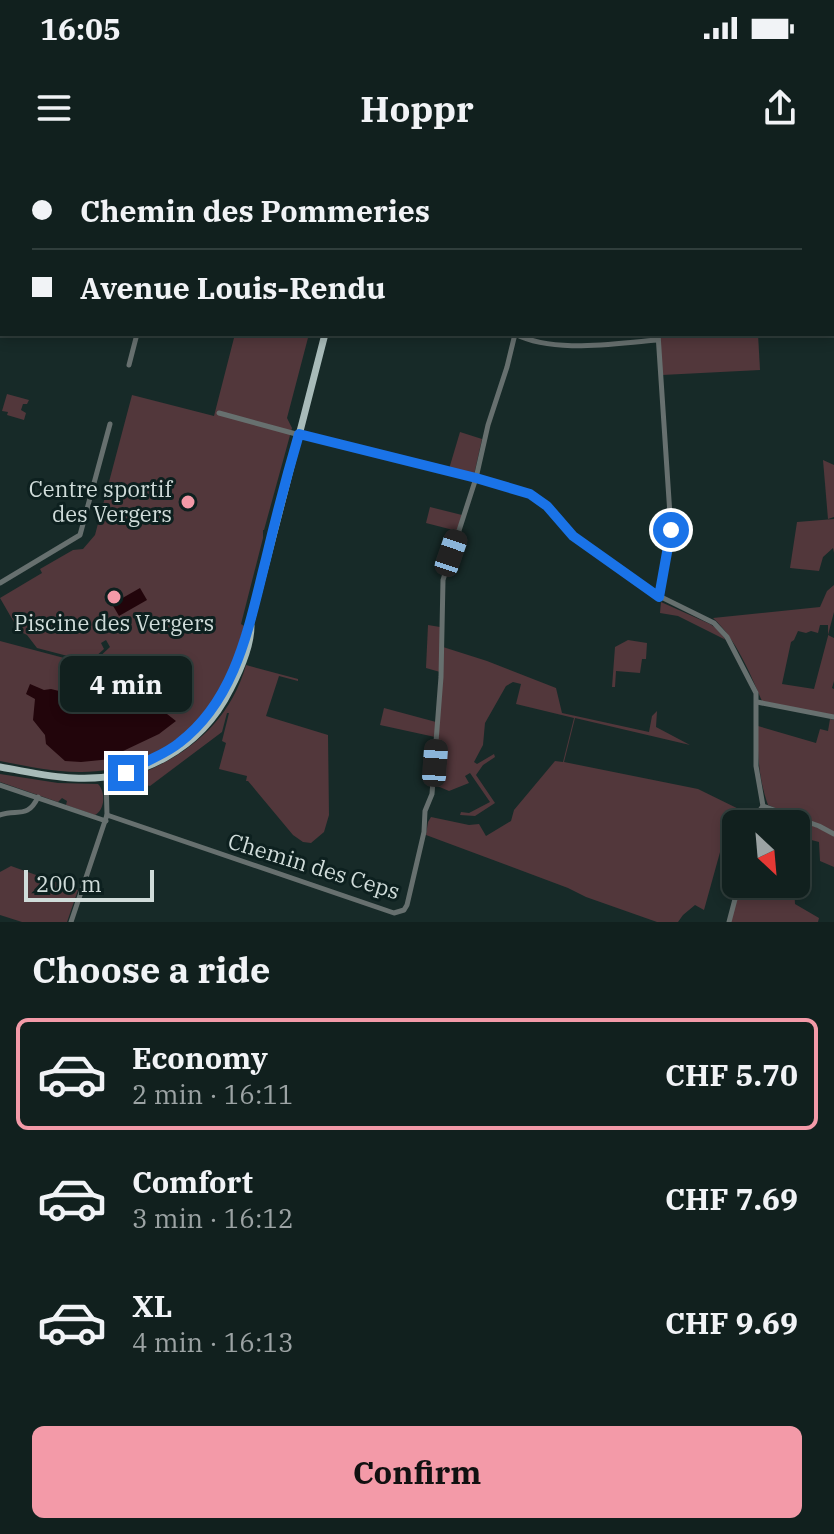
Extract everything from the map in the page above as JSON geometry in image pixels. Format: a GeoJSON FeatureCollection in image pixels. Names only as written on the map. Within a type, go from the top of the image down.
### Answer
{"type":"FeatureCollection","features":[{"type":"Feature","properties":{"kind":"main road"},"geometry":{"type":"LineString","coordinates":[[0,767],[58,777],[106,777],[135,770],[176,746],[212,710],[231,677],[251,622],[324,336]]}},
{"type":"Feature","properties":{"kind":"street"},"geometry":{"type":"LineString","coordinates":[[129,365],[136,336]]}},
{"type":"Feature","properties":{"kind":"street","name":"Chemin des Ceps"},"geometry":{"type":"LineString","coordinates":[[106,818],[394,913],[404,910],[424,832],[425,811],[432,794],[441,677],[443,580],[476,478],[515,336]]}},
{"type":"Feature","properties":{"kind":"street"},"geometry":{"type":"LineString","coordinates":[[519,336],[569,346],[658,337],[671,530],[659,597]]}},
{"type":"Feature","properties":{"kind":"street"},"geometry":{"type":"LineString","coordinates":[[219,413],[476,478],[539,499],[573,536],[659,597],[720,628],[754,687],[757,702],[756,766],[763,806],[760,810]]}},
{"type":"Feature","properties":{"kind":"street"},"geometry":{"type":"LineString","coordinates":[[0,583],[71,542],[82,532],[110,424]]}},
{"type":"Feature","properties":{"kind":"street"},"geometry":{"type":"LineString","coordinates":[[757,702],[834,717]]}},
{"type":"Feature","properties":{"kind":"street"},"geometry":{"type":"LineString","coordinates":[[71,922],[106,818],[106,777]]}},
{"type":"Feature","properties":{"kind":"street"},"geometry":{"type":"LineString","coordinates":[[0,785],[106,818]]}},
{"type":"Feature","properties":{"kind":"street"},"geometry":{"type":"LineString","coordinates":[[0,815],[22,813],[34,806],[38,797]]}},
{"type":"Feature","properties":{"kind":"street"},"geometry":{"type":"LineString","coordinates":[[763,806],[834,834]]}},
{"type":"Feature","properties":{"kind":"street"},"geometry":{"type":"LineString","coordinates":[[729,922],[735,898]]}},
{"type":"Feature","properties":{"kind":"shaded area"},"geometry":{"type":"Polygon","coordinates":[[[234,336],[308,336],[287,418],[292,428],[263,530],[241,624],[244,626],[233,663],[213,704],[183,737],[144,759],[123,766],[101,771],[69,772],[0,761],[0,641],[83,663],[85,668],[91,669],[110,647],[106,640],[101,643],[104,649],[94,658],[84,657],[83,660],[37,648],[27,635],[19,631],[0,598],[42,573],[40,569],[73,550],[83,549],[95,535],[132,395],[214,416],[234,336]]]}},
{"type":"Feature","properties":{"kind":"shaded area"},"geometry":{"type":"Polygon","coordinates":[[[659,336],[758,336],[760,370],[662,375],[659,336]]]}},
{"type":"Feature","properties":{"kind":"shaded area"},"geometry":{"type":"Polygon","coordinates":[[[7,394],[29,400],[21,410],[26,413],[24,420],[2,411],[7,394]]]}},
{"type":"Feature","properties":{"kind":"shaded area"},"geometry":{"type":"Polygon","coordinates":[[[460,432],[482,439],[474,475],[449,469],[460,432]]]}},
{"type":"Feature","properties":{"kind":"shaded area"},"geometry":{"type":"Polygon","coordinates":[[[823,460],[834,465],[834,517],[828,519],[823,460]]]}},
{"type":"Feature","properties":{"kind":"shaded area"},"geometry":{"type":"Polygon","coordinates":[[[430,507],[462,515],[457,531],[426,523],[430,507]]]}},
{"type":"Feature","properties":{"kind":"shaded area"},"geometry":{"type":"Polygon","coordinates":[[[834,519],[834,553],[833,548],[823,557],[819,571],[790,568],[797,522],[834,519]]]}},
{"type":"Feature","properties":{"kind":"shaded area"},"geometry":{"type":"Polygon","coordinates":[[[834,585],[834,612],[828,635],[834,638],[834,716],[762,701],[735,646],[713,618],[820,607],[827,591],[834,585]],[[820,625],[818,633],[798,631],[791,642],[782,684],[814,689],[828,625],[820,625]]]}},
{"type":"Feature","properties":{"kind":"shaded area"},"geometry":{"type":"Polygon","coordinates":[[[140,588],[147,600],[119,616],[112,604],[140,588]]]}},
{"type":"Feature","properties":{"kind":"shaded area"},"geometry":{"type":"Polygon","coordinates":[[[661,602],[710,624],[726,640],[678,616],[660,613],[661,602]]]}},
{"type":"Feature","properties":{"kind":"shaded area"},"geometry":{"type":"Polygon","coordinates":[[[428,625],[440,627],[440,672],[426,668],[428,625]]]}},
{"type":"Feature","properties":{"kind":"shaded area"},"geometry":{"type":"Polygon","coordinates":[[[628,640],[647,643],[646,659],[642,659],[640,673],[616,671],[615,687],[612,687],[615,647],[628,640]]]}},
{"type":"Feature","properties":{"kind":"shaded area"},"geometry":{"type":"Polygon","coordinates":[[[443,647],[556,688],[562,713],[649,732],[652,716],[657,711],[656,727],[690,745],[575,718],[564,762],[698,789],[741,810],[722,810],[722,845],[704,910],[695,905],[678,922],[657,922],[426,835],[431,817],[469,825],[479,824],[486,836],[511,821],[514,810],[555,761],[563,762],[574,718],[516,704],[521,684],[513,682],[506,686],[485,723],[483,745],[474,762],[477,764],[494,754],[495,757],[483,765],[476,775],[495,803],[475,816],[460,815],[490,802],[470,773],[465,776],[469,783],[449,791],[435,785],[443,647]]]}},
{"type":"Feature","properties":{"kind":"shaded area"},"geometry":{"type":"Polygon","coordinates":[[[246,665],[298,679],[279,676],[266,716],[328,735],[329,815],[324,832],[311,843],[293,835],[246,781],[247,776],[219,769],[229,713],[222,732],[150,786],[129,781],[115,783],[159,766],[197,741],[227,708],[246,665]]]}},
{"type":"Feature","properties":{"kind":"shaded area"},"geometry":{"type":"Polygon","coordinates":[[[30,684],[44,690],[94,691],[117,699],[159,702],[176,721],[159,734],[121,752],[121,758],[65,761],[46,744],[45,735],[33,720],[35,699],[26,694],[30,684]]]}},
{"type":"Feature","properties":{"kind":"shaded area"},"geometry":{"type":"Polygon","coordinates":[[[384,708],[436,722],[435,737],[380,725],[384,708]]]}},
{"type":"Feature","properties":{"kind":"shaded area"},"geometry":{"type":"Polygon","coordinates":[[[830,719],[834,720],[834,832],[810,822],[810,810],[780,810],[768,805],[758,747],[758,726],[816,743],[820,729],[828,731],[830,719]]]}},
{"type":"Feature","properties":{"kind":"shaded area"},"geometry":{"type":"Polygon","coordinates":[[[0,774],[58,783],[98,784],[103,796],[102,805],[95,815],[66,805],[67,801],[62,798],[58,802],[0,782],[0,774]]]}},
{"type":"Feature","properties":{"kind":"shaded area"},"geometry":{"type":"Polygon","coordinates":[[[810,825],[834,836],[834,867],[820,861],[819,842],[810,840],[810,825]]]}},
{"type":"Feature","properties":{"kind":"shaded area"},"geometry":{"type":"Polygon","coordinates":[[[11,866],[78,890],[67,922],[22,922],[0,915],[0,872],[11,866]]]}},
{"type":"Feature","properties":{"kind":"shaded area"},"geometry":{"type":"Polygon","coordinates":[[[737,898],[795,898],[795,904],[819,918],[818,922],[731,922],[737,898]]]}},
{"type":"Feature","properties":{"kind":"place","name":"Centre sportif des Vergers"},"geometry":{"type":"Point","coordinates":[188,502]}},
{"type":"Feature","properties":{"kind":"place","name":"Piscine des Vergers"},"geometry":{"type":"Point","coordinates":[114,597]}},
{"type":"Feature","properties":{"kind":"route"},"geometry":{"type":"LineString","coordinates":[[126,773],[176,746],[197,728],[226,687],[251,622],[299,434],[530,494],[547,506],[573,536],[659,597],[671,530]]}}]}
